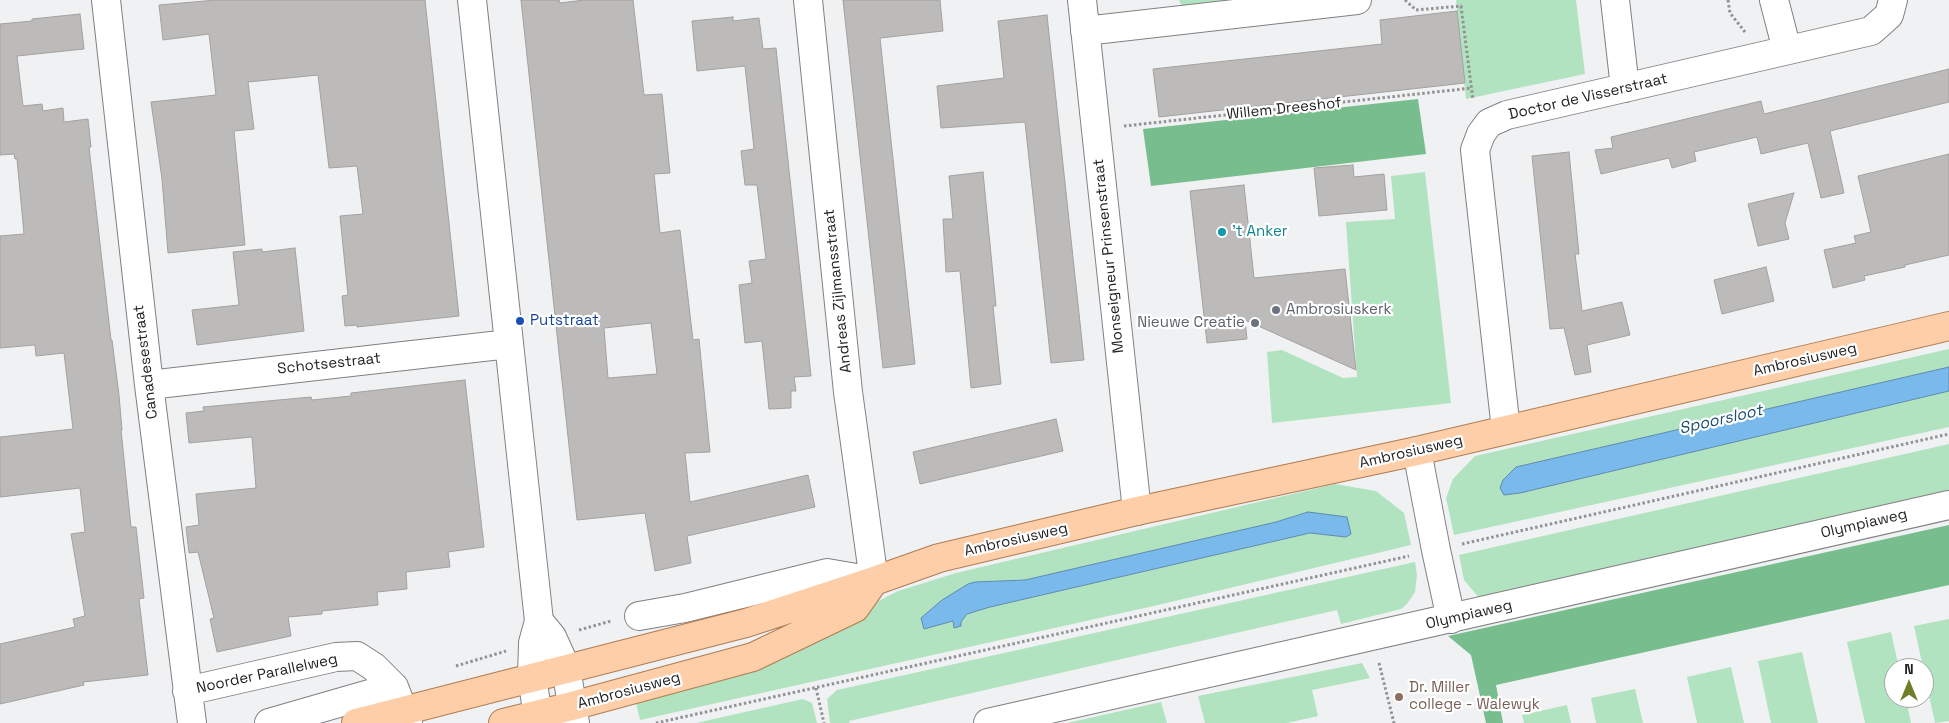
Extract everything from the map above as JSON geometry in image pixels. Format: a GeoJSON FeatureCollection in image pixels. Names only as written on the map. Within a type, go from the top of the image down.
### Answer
{"type":"FeatureCollection","features":[{"type":"Feature","properties":{"kind":"main road","name":"Ambrosiusweg"},"geometry":{"type":"LineString","coordinates":[[532,677],[746,623],[939,558],[1137,511],[1417,451],[1949,326]]}},
{"type":"Feature","properties":{"kind":"main road","name":"Ambrosiusweg"},"geometry":{"type":"LineString","coordinates":[[538,719],[574,715],[753,657],[855,608],[874,581]]}},
{"type":"Feature","properties":{"kind":"main road"},"geometry":{"type":"LineString","coordinates":[[356,723],[402,707],[532,677]]}},
{"type":"Feature","properties":{"kind":"main road"},"geometry":{"type":"LineString","coordinates":[[503,723],[538,719]]}},
{"type":"Feature","properties":{"kind":"street","name":"Canadesestraat"},"geometry":{"type":"LineString","coordinates":[[106,0],[149,385],[192,723]]}},
{"type":"Feature","properties":{"kind":"street"},"geometry":{"type":"LineString","coordinates":[[472,0],[509,344],[546,629],[566,668],[574,715]]}},
{"type":"Feature","properties":{"kind":"street","name":"Andreas Zijlmansstraat"},"geometry":{"type":"LineString","coordinates":[[808,0],[848,392],[874,581]]}},
{"type":"Feature","properties":{"kind":"street","name":"Monseigneur Prinsenstraat"},"geometry":{"type":"LineString","coordinates":[[1082,0],[1137,511]]}},
{"type":"Feature","properties":{"kind":"street"},"geometry":{"type":"LineString","coordinates":[[1085,31],[1170,11],[1357,0]]}},
{"type":"Feature","properties":{"kind":"street"},"geometry":{"type":"LineString","coordinates":[[1615,0],[1625,88]]}},
{"type":"Feature","properties":{"kind":"street"},"geometry":{"type":"LineString","coordinates":[[1774,0],[1787,50]]}},
{"type":"Feature","properties":{"kind":"street","name":"Doctor de Visserstraat"},"geometry":{"type":"LineString","coordinates":[[1506,430],[1475,150],[1481,134],[1489,123],[1507,115],[1871,31],[1889,15],[1893,0]]}},
{"type":"Feature","properties":{"kind":"street","name":"Schotsestraat"},"geometry":{"type":"LineString","coordinates":[[149,385],[509,344]]}},
{"type":"Feature","properties":{"kind":"street"},"geometry":{"type":"LineString","coordinates":[[1417,451],[1451,619]]}},
{"type":"Feature","properties":{"kind":"street","name":"Olympiaweg"},"geometry":{"type":"LineString","coordinates":[[988,723],[1949,505]]}},
{"type":"Feature","properties":{"kind":"street","name":"Ambrosiusweg"},"geometry":{"type":"LineString","coordinates":[[639,616],[685,608],[827,573],[870,553]]}},
{"type":"Feature","properties":{"kind":"street","name":"Ambrosiusweg"},"geometry":{"type":"LineString","coordinates":[[827,573],[874,581]]}},
{"type":"Feature","properties":{"kind":"street"},"geometry":{"type":"LineString","coordinates":[[685,608],[691,636]]}},
{"type":"Feature","properties":{"kind":"street"},"geometry":{"type":"LineString","coordinates":[[538,719],[532,677],[533,644],[546,629]]}},
{"type":"Feature","properties":{"kind":"street","name":"Noorder Parallelweg"},"geometry":{"type":"LineString","coordinates":[[187,691],[336,657],[356,656],[374,667],[402,707]]}},
{"type":"Feature","properties":{"kind":"street"},"geometry":{"type":"LineString","coordinates":[[269,723],[402,707]]}},
{"type":"Feature","properties":{"kind":"path"},"geometry":{"type":"LineString","coordinates":[[1405,0],[1416,10],[1461,6],[1474,108],[1489,123]]}},
{"type":"Feature","properties":{"kind":"path","name":"Willem Dreeshof"},"geometry":{"type":"LineString","coordinates":[[1096,130],[1472,88]]}},
{"type":"Feature","properties":{"kind":"path"},"geometry":{"type":"LineString","coordinates":[[656,723],[1949,434]]}},
{"type":"Feature","properties":{"kind":"path"},"geometry":{"type":"LineString","coordinates":[[546,629],[604,623],[639,616]]}},
{"type":"Feature","properties":{"kind":"path"},"geometry":{"type":"LineString","coordinates":[[1373,636],[1394,723]]}},
{"type":"Feature","properties":{"kind":"path"},"geometry":{"type":"LineString","coordinates":[[816,688],[824,723]]}},
{"type":"Feature","properties":{"kind":"green space"},"geometry":{"type":"Polygon","coordinates":[[[1179,0],[1223,0],[1223,4],[1182,6],[1179,0]]]}},
{"type":"Feature","properties":{"kind":"green space"},"geometry":{"type":"Polygon","coordinates":[[[1456,0],[1576,0],[1585,74],[1466,99],[1456,0]]]}},
{"type":"Feature","properties":{"kind":"green space"},"geometry":{"type":"Polygon","coordinates":[[[1418,99],[1426,154],[1151,186],[1143,129],[1418,99]]]}},
{"type":"Feature","properties":{"kind":"green space"},"geometry":{"type":"Polygon","coordinates":[[[1425,172],[1451,403],[1272,423],[1267,352],[1282,350],[1343,378],[1357,377],[1346,222],[1395,219],[1391,176],[1425,172]]]}},
{"type":"Feature","properties":{"kind":"green space"},"geometry":{"type":"Polygon","coordinates":[[[1949,349],[1949,367],[1516,467],[1503,480],[1520,493],[1949,391],[1949,427],[1454,535],[1446,498],[1453,479],[1475,456],[1949,349]]]}},
{"type":"Feature","properties":{"kind":"green space"},"geometry":{"type":"Polygon","coordinates":[[[1949,444],[1949,496],[1480,599],[1464,580],[1459,555],[1949,444]]]}},
{"type":"Feature","properties":{"kind":"green space"},"geometry":{"type":"Polygon","coordinates":[[[1335,484],[1376,491],[1404,513],[1411,545],[1158,605],[640,720],[635,699],[845,618],[898,591],[956,573],[1335,484]],[[1308,512],[1276,522],[1025,580],[975,582],[953,621],[954,628],[961,626],[961,622],[967,614],[990,607],[1311,533],[1346,537],[1308,512]]]}},
{"type":"Feature","properties":{"kind":"green space"},"geometry":{"type":"Polygon","coordinates":[[[1949,525],[1949,585],[1496,685],[1503,723],[1486,723],[1471,655],[1448,636],[1949,525]]]}},
{"type":"Feature","properties":{"kind":"green space"},"geometry":{"type":"Polygon","coordinates":[[[1415,562],[1417,575],[1415,592],[1401,609],[1341,624],[1337,610],[849,721],[850,723],[830,723],[827,699],[837,690],[1415,562]]]}},
{"type":"Feature","properties":{"kind":"green space"},"geometry":{"type":"Polygon","coordinates":[[[1949,619],[1949,721],[1935,723],[1932,708],[1934,708],[1934,658],[1921,658],[1914,626],[1949,619]]]}},
{"type":"Feature","properties":{"kind":"green space"},"geometry":{"type":"Polygon","coordinates":[[[1891,632],[1897,658],[1884,658],[1884,708],[1908,708],[1911,723],[1865,723],[1847,642],[1891,632]]]}},
{"type":"Feature","properties":{"kind":"green space"},"geometry":{"type":"Polygon","coordinates":[[[1802,652],[1818,723],[1771,723],[1758,661],[1802,652]]]}},
{"type":"Feature","properties":{"kind":"green space"},"geometry":{"type":"Polygon","coordinates":[[[1362,663],[1370,678],[1312,690],[1318,716],[1287,723],[1205,723],[1198,696],[1362,663]]]}},
{"type":"Feature","properties":{"kind":"green space"},"geometry":{"type":"Polygon","coordinates":[[[1731,667],[1744,723],[1697,723],[1687,677],[1731,667]]]}},
{"type":"Feature","properties":{"kind":"green space"},"geometry":{"type":"Polygon","coordinates":[[[1635,689],[1643,723],[1596,723],[1591,698],[1635,689]]]}},
{"type":"Feature","properties":{"kind":"green space"},"geometry":{"type":"Polygon","coordinates":[[[803,699],[812,703],[817,723],[696,723],[803,699]]]}},
{"type":"Feature","properties":{"kind":"green space"},"geometry":{"type":"Polygon","coordinates":[[[1161,702],[1167,723],[1067,723],[1161,702]]]}},
{"type":"Feature","properties":{"kind":"green space"},"geometry":{"type":"Polygon","coordinates":[[[1567,705],[1571,723],[1524,723],[1522,715],[1567,705]]]}},
{"type":"Feature","properties":{"kind":"water","name":"Spoorsloot"},"geometry":{"type":"Polygon","coordinates":[[[1949,367],[1949,391],[1520,493],[1504,495],[1500,488],[1503,480],[1516,467],[1949,367]]]}},
{"type":"Feature","properties":{"kind":"water"},"geometry":{"type":"Polygon","coordinates":[[[1308,512],[1347,517],[1351,534],[1346,537],[1310,533],[990,607],[967,614],[961,622],[961,626],[954,628],[953,621],[924,629],[921,618],[942,600],[968,584],[975,582],[1025,580],[1276,522],[1308,512]]]}},
{"type":"Feature","properties":{"kind":"building"},"geometry":{"type":"Polygon","coordinates":[[[216,0],[425,0],[459,316],[357,327],[357,325],[345,326],[342,296],[348,295],[340,216],[363,214],[357,166],[329,168],[318,75],[248,82],[254,129],[234,131],[245,245],[168,253],[162,179],[151,102],[216,95],[209,34],[163,40],[159,5],[216,0]]]}},
{"type":"Feature","properties":{"kind":"building"},"geometry":{"type":"Polygon","coordinates":[[[521,0],[559,0],[560,3],[584,0],[633,0],[644,95],[662,94],[670,173],[654,174],[660,233],[680,230],[693,340],[699,339],[710,452],[685,453],[690,502],[808,475],[815,507],[687,536],[691,563],[655,571],[645,513],[577,520],[521,0]],[[651,323],[604,328],[608,378],[657,374],[651,323]]]}},
{"type":"Feature","properties":{"kind":"building"},"geometry":{"type":"Polygon","coordinates":[[[843,0],[940,0],[943,31],[880,38],[915,364],[883,368],[843,0]]]}},
{"type":"Feature","properties":{"kind":"building"},"geometry":{"type":"Polygon","coordinates":[[[1457,11],[1465,83],[1159,117],[1153,69],[1382,44],[1380,20],[1457,11]]]}},
{"type":"Feature","properties":{"kind":"building"},"geometry":{"type":"Polygon","coordinates":[[[80,14],[84,49],[17,56],[23,106],[42,104],[43,111],[63,108],[64,122],[88,119],[91,147],[89,147],[119,395],[131,527],[136,527],[144,598],[139,599],[148,675],[83,682],[84,685],[0,704],[0,644],[75,627],[73,619],[85,616],[71,534],[85,532],[80,488],[0,497],[0,437],[73,429],[64,353],[36,356],[35,345],[0,348],[0,236],[24,234],[17,159],[15,159],[14,154],[0,155],[0,24],[80,14]]]}},
{"type":"Feature","properties":{"kind":"building"},"geometry":{"type":"Polygon","coordinates":[[[1047,15],[1084,360],[1051,363],[1025,122],[941,128],[937,86],[1004,78],[998,21],[1047,15]]]}},
{"type":"Feature","properties":{"kind":"building"},"geometry":{"type":"Polygon","coordinates":[[[733,17],[733,21],[759,18],[763,49],[776,48],[811,376],[794,377],[796,391],[791,391],[791,408],[769,409],[762,341],[745,343],[739,285],[752,283],[749,261],[766,259],[757,185],[745,185],[741,151],[754,149],[745,66],[697,71],[692,21],[733,17]]]}},
{"type":"Feature","properties":{"kind":"building"},"geometry":{"type":"Polygon","coordinates":[[[1949,69],[1949,102],[1830,131],[1844,193],[1821,198],[1808,143],[1761,154],[1757,137],[1694,152],[1696,161],[1672,168],[1669,158],[1601,174],[1595,150],[1613,148],[1611,137],[1761,101],[1764,114],[1949,69]]]}},
{"type":"Feature","properties":{"kind":"building"},"geometry":{"type":"Polygon","coordinates":[[[1569,152],[1579,254],[1575,254],[1582,311],[1622,302],[1630,335],[1587,345],[1591,372],[1575,375],[1564,328],[1550,329],[1532,156],[1569,152]]]}},
{"type":"Feature","properties":{"kind":"building"},"geometry":{"type":"Polygon","coordinates":[[[1949,154],[1949,255],[1864,276],[1865,280],[1833,288],[1824,250],[1856,243],[1854,236],[1871,232],[1858,176],[1949,154]]]}},
{"type":"Feature","properties":{"kind":"building"},"geometry":{"type":"Polygon","coordinates":[[[1353,165],[1354,177],[1384,174],[1387,210],[1319,216],[1314,168],[1353,165]]]}},
{"type":"Feature","properties":{"kind":"building"},"geometry":{"type":"Polygon","coordinates":[[[983,172],[996,306],[993,306],[1001,384],[971,388],[960,271],[946,272],[943,219],[953,219],[949,176],[983,172]]]}},
{"type":"Feature","properties":{"kind":"building","name":"Ambrosiuskerk"},"geometry":{"type":"Polygon","coordinates":[[[1244,185],[1254,278],[1345,269],[1356,370],[1245,320],[1247,339],[1207,343],[1190,191],[1244,185]]]}},
{"type":"Feature","properties":{"kind":"building"},"geometry":{"type":"Polygon","coordinates":[[[1794,193],[1785,223],[1789,239],[1758,246],[1748,204],[1794,193]]]}},
{"type":"Feature","properties":{"kind":"building"},"geometry":{"type":"Polygon","coordinates":[[[295,248],[304,331],[197,345],[192,310],[239,305],[233,252],[262,249],[262,252],[295,248]]]}},
{"type":"Feature","properties":{"kind":"building"},"geometry":{"type":"Polygon","coordinates":[[[1766,267],[1774,301],[1722,314],[1714,280],[1766,267]]]}},
{"type":"Feature","properties":{"kind":"building"},"geometry":{"type":"Polygon","coordinates":[[[465,380],[484,547],[448,552],[450,567],[406,572],[407,589],[377,592],[378,605],[322,611],[322,614],[288,617],[291,636],[217,652],[210,619],[214,618],[198,552],[189,553],[186,527],[199,525],[196,494],[256,488],[252,437],[189,443],[186,413],[204,411],[203,407],[311,397],[312,400],[351,396],[351,393],[465,380]]]}},
{"type":"Feature","properties":{"kind":"building"},"geometry":{"type":"Polygon","coordinates":[[[1056,419],[1063,451],[920,484],[913,452],[1056,419]]]}},
{"type":"Feature","properties":{"kind":"place","name":"'t Anker"},"geometry":{"type":"Point","coordinates":[1222,232]}},
{"type":"Feature","properties":{"kind":"place","name":"Ambrosiuskerk"},"geometry":{"type":"Point","coordinates":[1276,310]}},
{"type":"Feature","properties":{"kind":"place","name":"Putstraat"},"geometry":{"type":"Point","coordinates":[520,321]}},
{"type":"Feature","properties":{"kind":"place","name":"Nieuwe Creatie"},"geometry":{"type":"Point","coordinates":[1255,323]}},
{"type":"Feature","properties":{"kind":"place","name":"Dr. Miller college - Walewyk"},"geometry":{"type":"Point","coordinates":[1399,697]}}]}
